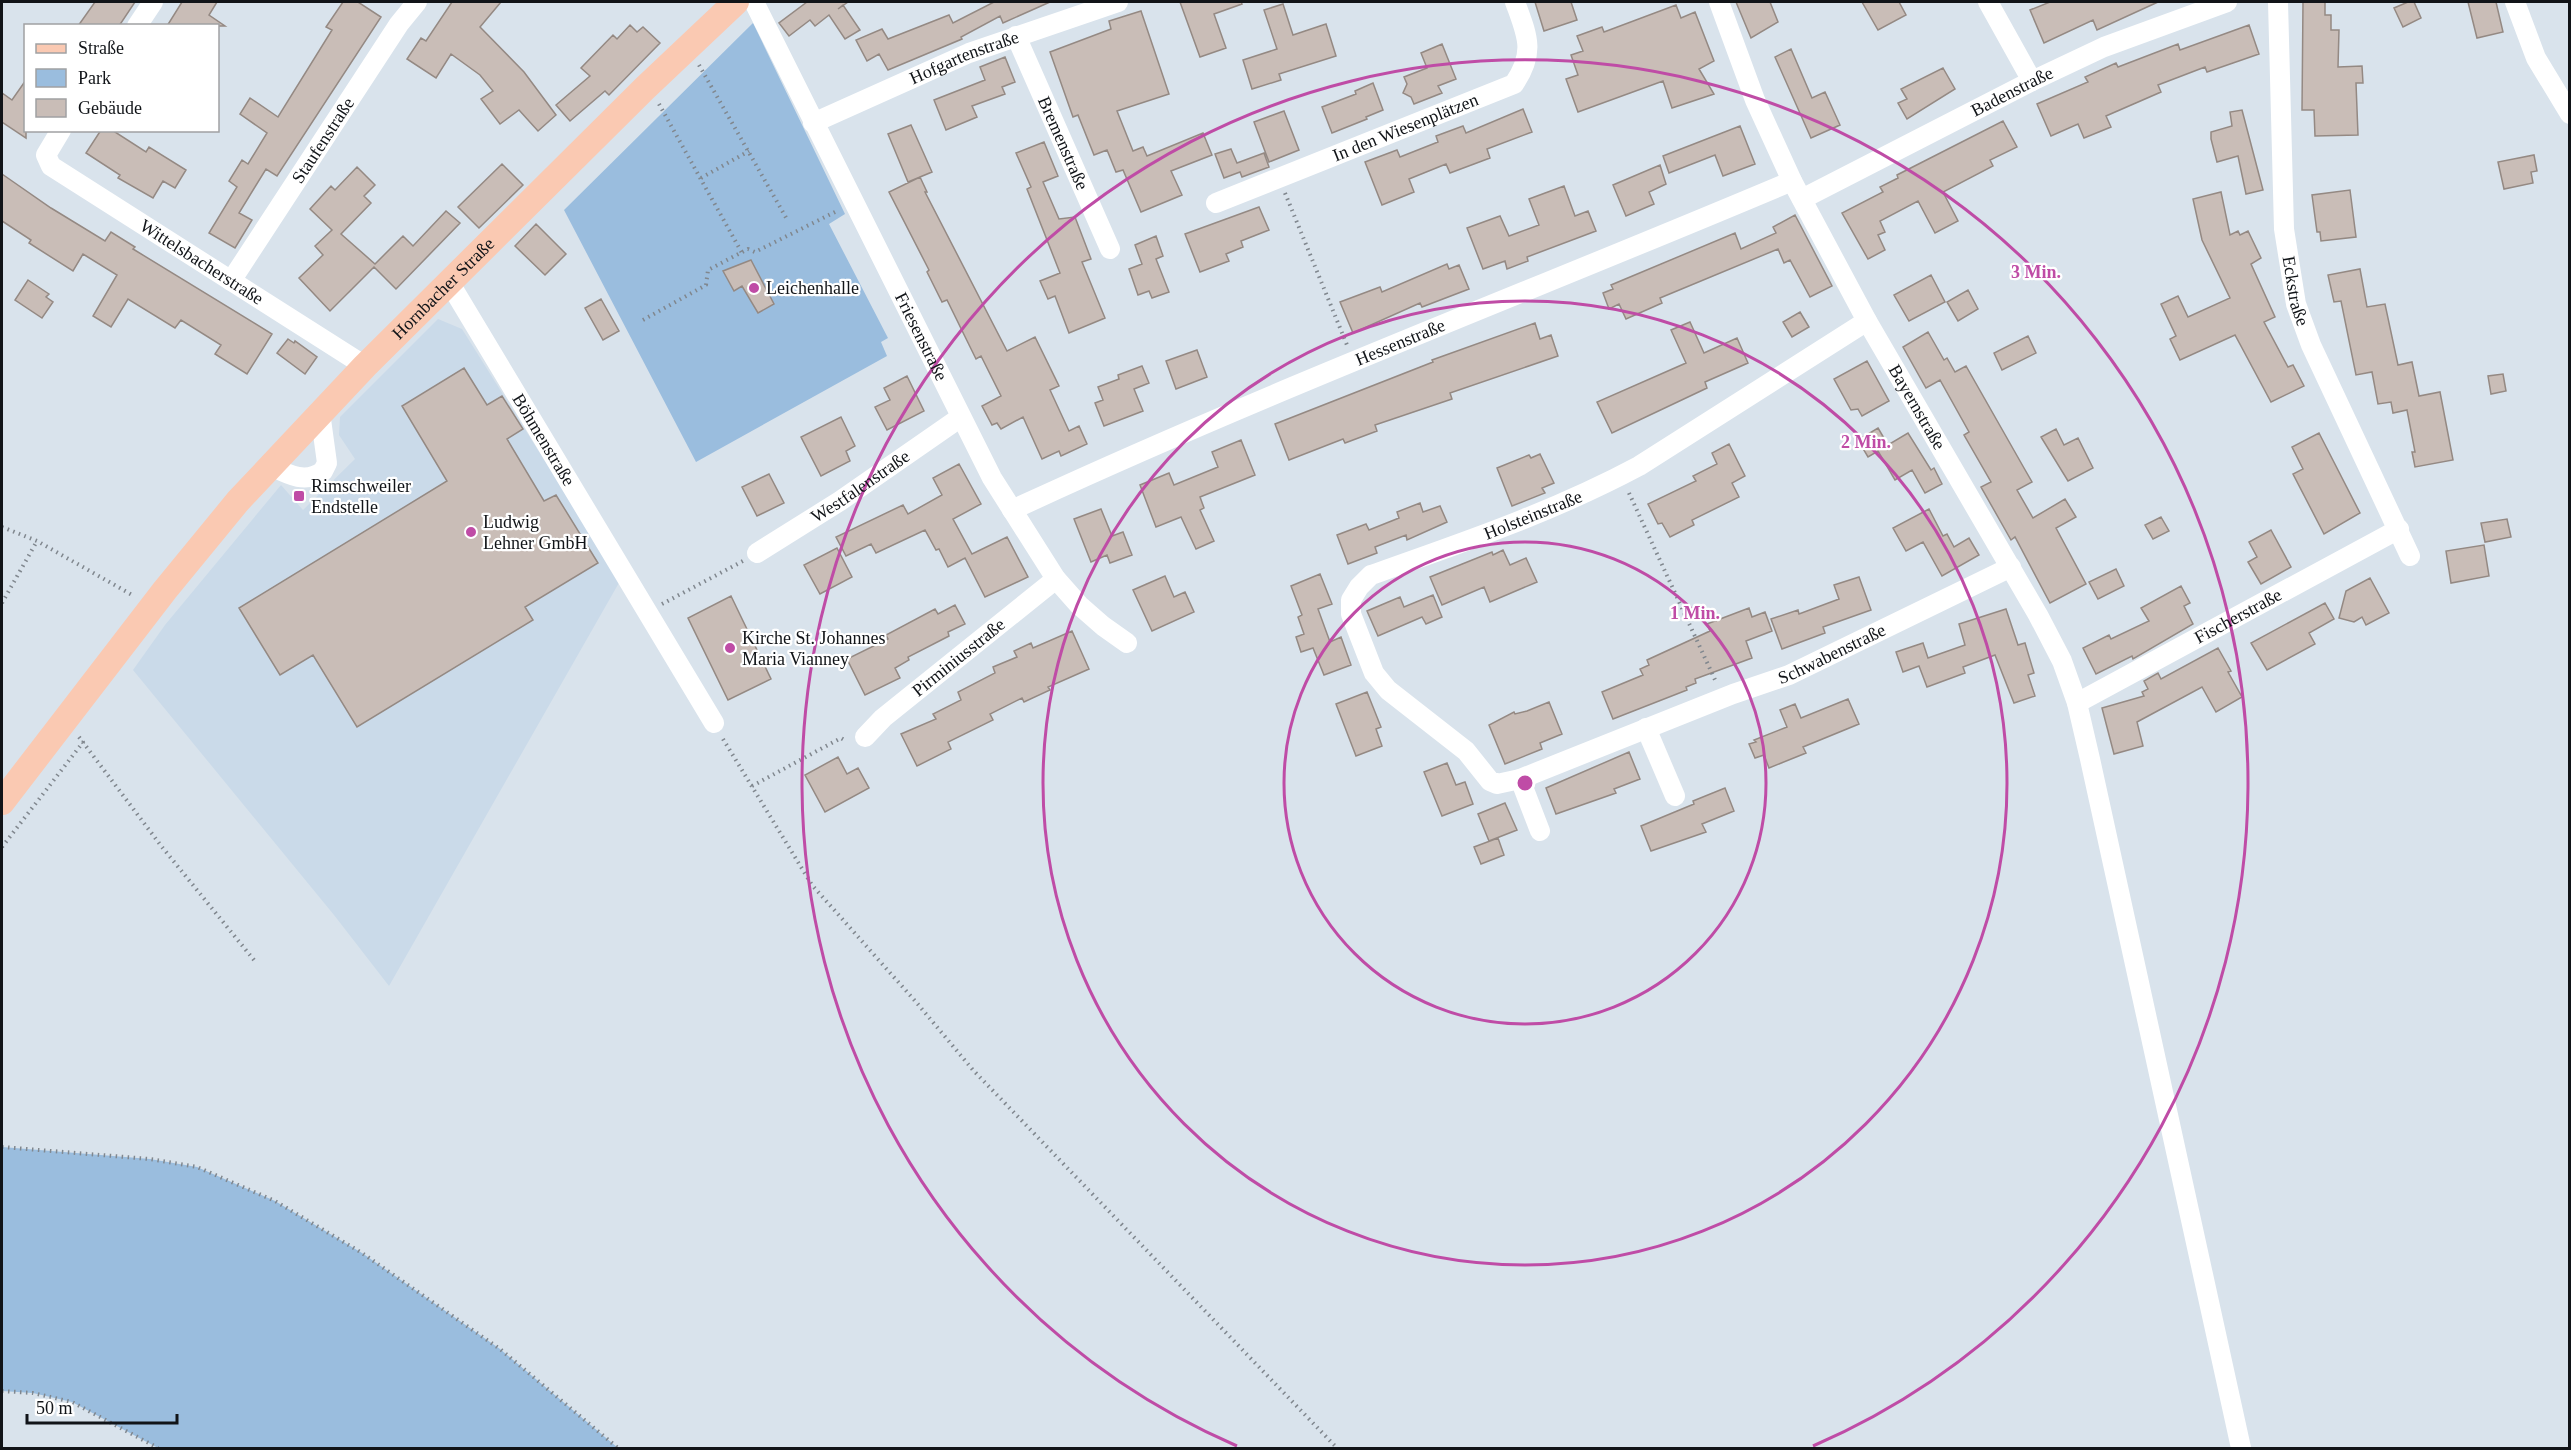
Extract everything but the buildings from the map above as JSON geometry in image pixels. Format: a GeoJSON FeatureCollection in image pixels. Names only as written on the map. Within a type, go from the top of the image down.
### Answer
{"type":"FeatureCollection","features":[{"type":"Feature","properties":{"kind":"main road","name":"Hornbacher Straße"},"geometry":{"type":"LineString","coordinates":[[2,802],[159,598],[238,501],[365,366],[645,88],[736,2]]}},
{"type":"Feature","properties":{"kind":"street"},"geometry":{"type":"LineString","coordinates":[[138,24],[153,2]]}},
{"type":"Feature","properties":{"kind":"street","name":"Staufenstraße"},"geometry":{"type":"LineString","coordinates":[[231,281],[393,34],[417,2]]}},
{"type":"Feature","properties":{"kind":"street","name":"Friesenstraße"},"geometry":{"type":"LineString","coordinates":[[754,2],[992,478],[1056,579],[1079,605],[1128,643]]}},
{"type":"Feature","properties":{"kind":"street","name":"Hofgartenstraße"},"geometry":{"type":"LineString","coordinates":[[813,123],[969,53],[1118,2]]}},
{"type":"Feature","properties":{"kind":"street","name":"In den Wiesenplätzen"},"geometry":{"type":"LineString","coordinates":[[1216,203],[1514,84],[1524,69],[1529,51],[1527,34],[1515,2]]}},
{"type":"Feature","properties":{"kind":"street","name":"Bayernstraße"},"geometry":{"type":"LineString","coordinates":[[1719,2],[1755,100],[1792,181],[1867,321],[2011,567],[2062,661],[2077,703],[2241,1449]]}},
{"type":"Feature","properties":{"kind":"street"},"geometry":{"type":"LineString","coordinates":[[1988,2],[2032,81]]}},
{"type":"Feature","properties":{"kind":"street","name":"Badenstraße"},"geometry":{"type":"LineString","coordinates":[[1802,199],[2032,81],[2104,47],[2227,2]]}},
{"type":"Feature","properties":{"kind":"street","name":"Eckstraße"},"geometry":{"type":"LineString","coordinates":[[2278,2],[2284,229],[2296,304],[2316,356],[2410,556]]}},
{"type":"Feature","properties":{"kind":"street"},"geometry":{"type":"LineString","coordinates":[[2515,2],[2536,58],[2570,114]]}},
{"type":"Feature","properties":{"kind":"street","name":"Bremenstraße"},"geometry":{"type":"LineString","coordinates":[[1016,36],[1110,249]]}},
{"type":"Feature","properties":{"kind":"street","name":"Wittelsbacherstraße"},"geometry":{"type":"LineString","coordinates":[[60,132],[46,155],[51,166],[365,366]]}},
{"type":"Feature","properties":{"kind":"street","name":"Hessenstraße"},"geometry":{"type":"LineString","coordinates":[[1012,510],[1204,423],[1792,181]]}},
{"type":"Feature","properties":{"kind":"street","name":"Böhmenstraße"},"geometry":{"type":"LineString","coordinates":[[449,282],[714,723]]}},
{"type":"Feature","properties":{"kind":"street","name":"Holsteinstraße"},"geometry":{"type":"LineString","coordinates":[[1454,741],[1388,690],[1374,673],[1351,614],[1352,600],[1359,587],[1371,575],[1507,527],[1621,476],[1867,321]]}},
{"type":"Feature","properties":{"kind":"street"},"geometry":{"type":"LineString","coordinates":[[272,466],[288,474],[308,479],[323,471],[327,463],[320,412]]}},
{"type":"Feature","properties":{"kind":"street","name":"Westfalenstraße"},"geometry":{"type":"LineString","coordinates":[[757,553],[840,501],[961,417]]}},
{"type":"Feature","properties":{"kind":"street","name":"Fischerstraße"},"geometry":{"type":"LineString","coordinates":[[2077,703],[2399,529]]}},
{"type":"Feature","properties":{"kind":"street","name":"Schwabenstraße"},"geometry":{"type":"LineString","coordinates":[[1454,741],[1466,751],[1490,781],[1497,784],[1521,778],[1723,698],[1789,675],[2011,567]]}},
{"type":"Feature","properties":{"kind":"street","name":"Pirminiusstraße"},"geometry":{"type":"LineString","coordinates":[[865,737],[888,714],[1056,579]]}},
{"type":"Feature","properties":{"kind":"street"},"geometry":{"type":"LineString","coordinates":[[1646,728],[1675,796]]}},
{"type":"Feature","properties":{"kind":"street"},"geometry":{"type":"LineString","coordinates":[[1521,778],[1540,831]]}},
{"type":"Feature","properties":{"kind":"path"},"geometry":{"type":"LineString","coordinates":[[704,71],[788,220]]}},
{"type":"Feature","properties":{"kind":"path"},"geometry":{"type":"LineString","coordinates":[[664,110],[742,253]]}},
{"type":"Feature","properties":{"kind":"path"},"geometry":{"type":"LineString","coordinates":[[701,178],[749,150]]}},
{"type":"Feature","properties":{"kind":"path"},"geometry":{"type":"LineString","coordinates":[[1279,179],[1354,362]]}},
{"type":"Feature","properties":{"kind":"path"},"geometry":{"type":"LineString","coordinates":[[643,320],[705,285],[708,270],[748,249],[755,252],[853,202]]}},
{"type":"Feature","properties":{"kind":"path"},"geometry":{"type":"LineString","coordinates":[[1621,476],[1723,698]]}},
{"type":"Feature","properties":{"kind":"path"},"geometry":{"type":"LineString","coordinates":[[2,527],[159,598]]}},
{"type":"Feature","properties":{"kind":"path"},"geometry":{"type":"LineString","coordinates":[[2,603],[37,541]]}},
{"type":"Feature","properties":{"kind":"path"},"geometry":{"type":"LineString","coordinates":[[648,611],[735,566]]}},
{"type":"Feature","properties":{"kind":"path"},"geometry":{"type":"LineString","coordinates":[[714,723],[812,885],[974,1070],[1337,1449]]}},
{"type":"Feature","properties":{"kind":"path"},"geometry":{"type":"LineString","coordinates":[[61,724],[84,741],[162,847],[254,960]]}},
{"type":"Feature","properties":{"kind":"path"},"geometry":{"type":"LineString","coordinates":[[752,786],[841,738],[857,744],[865,737]]}},
{"type":"Feature","properties":{"kind":"path"},"geometry":{"type":"LineString","coordinates":[[2,847],[84,741]]}},
{"type":"Feature","properties":{"kind":"path"},"geometry":{"type":"LineString","coordinates":[[2,1147],[150,1159],[197,1167],[275,1201],[362,1253],[500,1348],[618,1449]]}},
{"type":"Feature","properties":{"kind":"path"},"geometry":{"type":"LineString","coordinates":[[2,1391],[33,1393],[72,1402],[158,1449]]}},
{"type":"Feature","properties":{"kind":"shaded area"},"geometry":{"type":"Polygon","coordinates":[[[438,319],[462,329],[620,581],[389,986],[334,915],[133,670],[165,625],[281,485],[303,510],[355,459],[339,435],[340,417],[438,319]]]}},
{"type":"Feature","properties":{"kind":"green space"},"geometry":{"type":"Polygon","coordinates":[[[753,23],[845,214],[829,224],[888,338],[881,342],[887,356],[696,462],[564,210],[753,23]]]}},
{"type":"Feature","properties":{"kind":"green space"},"geometry":{"type":"Polygon","coordinates":[[[2,1147],[150,1159],[197,1167],[275,1201],[362,1253],[500,1349],[618,1448],[158,1448],[72,1402],[33,1393],[2,1391],[2,1147]]]}},
{"type":"Feature","properties":{"kind":"place","name":"Leichenhalle"},"geometry":{"type":"Point","coordinates":[754,288]}},
{"type":"Feature","properties":{"kind":"place","name":"Rimschweiler Endstelle"},"geometry":{"type":"Point","coordinates":[299,496]}},
{"type":"Feature","properties":{"kind":"place","name":"Ludwig Lehner GmbH"},"geometry":{"type":"Point","coordinates":[471,532]}},
{"type":"Feature","properties":{"kind":"place","name":"Kirche St. Johannes Maria Vianney"},"geometry":{"type":"Point","coordinates":[730,648]}}]}
